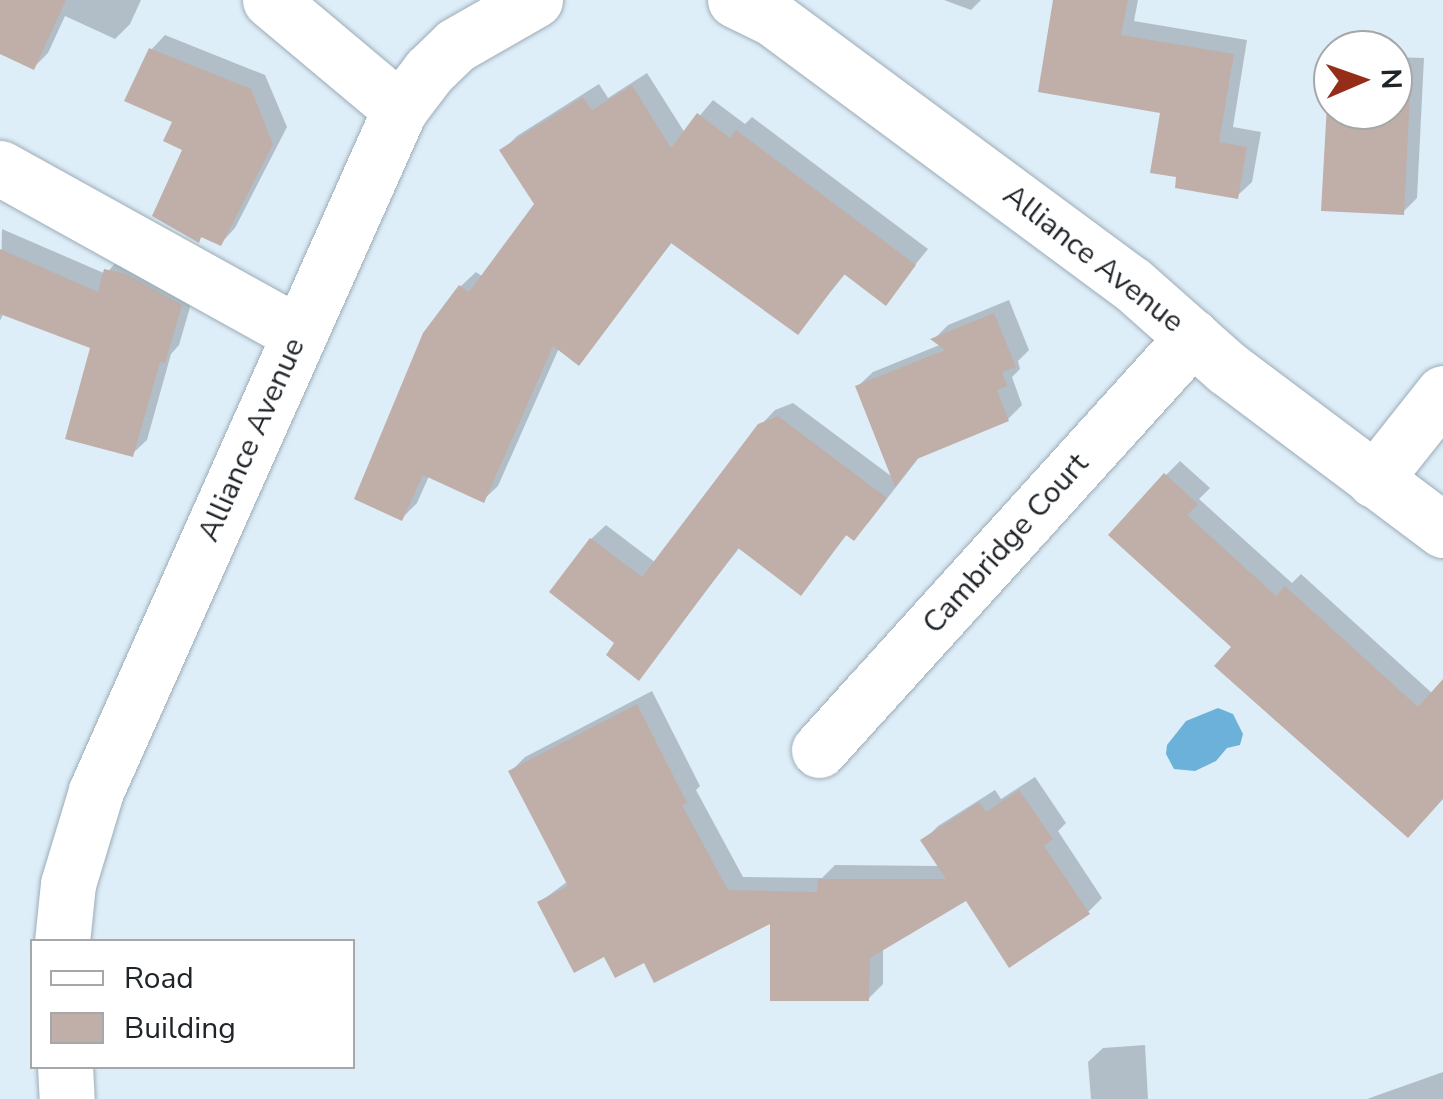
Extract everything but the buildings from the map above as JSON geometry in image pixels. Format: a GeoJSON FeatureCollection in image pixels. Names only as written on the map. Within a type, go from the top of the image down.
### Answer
{"type":"FeatureCollection","features":[{"type":"Feature","properties":{"kind":"street"},"geometry":{"type":"LineString","coordinates":[[270,0],[400,109]]}},
{"type":"Feature","properties":{"kind":"street","name":"Alliance Avenue"},"geometry":{"type":"LineString","coordinates":[[62,939],[68,884],[96,792],[400,109],[428,71],[456,45],[536,0]]}},
{"type":"Feature","properties":{"kind":"street","name":"Alliance Avenue"},"geometry":{"type":"LineString","coordinates":[[735,0],[772,18],[1132,284],[1193,337],[1443,530]]}},
{"type":"Feature","properties":{"kind":"street"},"geometry":{"type":"LineString","coordinates":[[0,168],[298,334]]}},
{"type":"Feature","properties":{"kind":"street","name":"Cambridge Court"},"geometry":{"type":"LineString","coordinates":[[818,750],[1193,337]]}},
{"type":"Feature","properties":{"kind":"street"},"geometry":{"type":"LineString","coordinates":[[1374,480],[1443,393]]}},
{"type":"Feature","properties":{"kind":"street"},"geometry":{"type":"LineString","coordinates":[[65,1069],[66,1099]]}},
{"type":"Feature","properties":{"kind":"water"},"geometry":{"type":"Polygon","coordinates":[[[1218,708],[1233,714],[1243,734],[1240,745],[1227,748],[1216,761],[1195,771],[1174,769],[1166,754],[1167,745],[1186,721],[1218,708]]]}}]}
